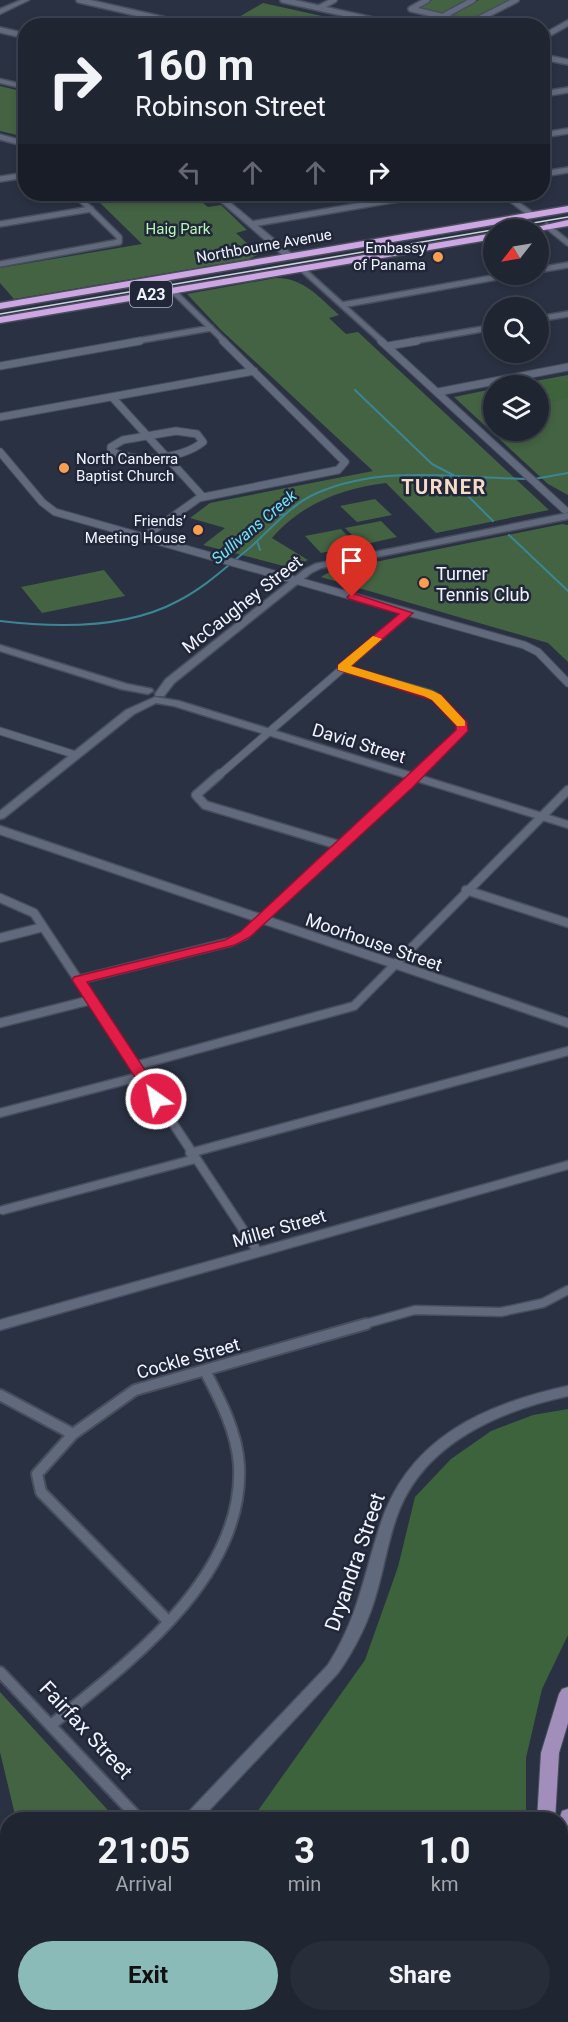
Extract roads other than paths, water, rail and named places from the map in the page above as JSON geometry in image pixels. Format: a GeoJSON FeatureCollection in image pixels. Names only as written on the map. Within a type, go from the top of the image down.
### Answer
{"type":"FeatureCollection","features":[{"type":"Feature","properties":{"kind":"highway","name":"Northbourne Avenue"},"geometry":{"type":"LineString","coordinates":[[0,306],[568,209]]}},
{"type":"Feature","properties":{"kind":"highway"},"geometry":{"type":"LineString","coordinates":[[532,215],[537,219]]}},
{"type":"Feature","properties":{"kind":"highway"},"geometry":{"type":"LineString","coordinates":[[549,226],[568,223]]}},
{"type":"Feature","properties":{"kind":"highway","name":"Northbourne Avenue"},"geometry":{"type":"LineString","coordinates":[[0,320],[483,238]]}},
{"type":"Feature","properties":{"kind":"highway"},"geometry":{"type":"LineString","coordinates":[[290,256],[302,268]]}},
{"type":"Feature","properties":{"kind":"main road"},"geometry":{"type":"LineString","coordinates":[[546,1812],[550,1753],[568,1694]]}},
{"type":"Feature","properties":{"kind":"main road"},"geometry":{"type":"LineString","coordinates":[[568,1816],[568,1832]]}},
{"type":"Feature","properties":{"kind":"street"},"geometry":{"type":"LineString","coordinates":[[0,12],[26,0]]}},
{"type":"Feature","properties":{"kind":"street"},"geometry":{"type":"LineString","coordinates":[[79,0],[157,18]]}},
{"type":"Feature","properties":{"kind":"street"},"geometry":{"type":"LineString","coordinates":[[283,0],[364,18]]}},
{"type":"Feature","properties":{"kind":"street"},"geometry":{"type":"LineString","coordinates":[[319,8],[334,0]]}},
{"type":"Feature","properties":{"kind":"street"},"geometry":{"type":"LineString","coordinates":[[428,0],[411,9],[448,18]]}},
{"type":"Feature","properties":{"kind":"street"},"geometry":{"type":"LineString","coordinates":[[441,17],[473,0]]}},
{"type":"Feature","properties":{"kind":"street"},"geometry":{"type":"LineString","coordinates":[[482,18],[516,0]]}},
{"type":"Feature","properties":{"kind":"street"},"geometry":{"type":"LineString","coordinates":[[550,34],[568,23]]}},
{"type":"Feature","properties":{"kind":"street"},"geometry":{"type":"LineString","coordinates":[[0,30],[18,34]]}},
{"type":"Feature","properties":{"kind":"street"},"geometry":{"type":"LineString","coordinates":[[550,58],[568,62]]}},
{"type":"Feature","properties":{"kind":"street"},"geometry":{"type":"LineString","coordinates":[[0,81],[18,85]]}},
{"type":"Feature","properties":{"kind":"street"},"geometry":{"type":"LineString","coordinates":[[550,92],[568,90]]}},
{"type":"Feature","properties":{"kind":"street"},"geometry":{"type":"LineString","coordinates":[[550,132],[568,129]]}},
{"type":"Feature","properties":{"kind":"street"},"geometry":{"type":"LineString","coordinates":[[1,138],[18,142]]}},
{"type":"Feature","properties":{"kind":"street"},"geometry":{"type":"LineString","coordinates":[[550,173],[568,170]]}},
{"type":"Feature","properties":{"kind":"street"},"geometry":{"type":"LineString","coordinates":[[0,179],[18,176]]}},
{"type":"Feature","properties":{"kind":"street"},"geometry":{"type":"LineString","coordinates":[[0,264],[118,243],[119,237],[82,201]]}},
{"type":"Feature","properties":{"kind":"street"},"geometry":{"type":"LineString","coordinates":[[224,201],[290,256]]}},
{"type":"Feature","properties":{"kind":"street"},"geometry":{"type":"LineString","coordinates":[[228,201],[251,223]]}},
{"type":"Feature","properties":{"kind":"street"},"geometry":{"type":"LineString","coordinates":[[251,223],[386,201]]}},
{"type":"Feature","properties":{"kind":"street"},"geometry":{"type":"LineString","coordinates":[[513,201],[532,215]]}},
{"type":"Feature","properties":{"kind":"street"},"geometry":{"type":"LineString","coordinates":[[0,224],[91,209]]}},
{"type":"Feature","properties":{"kind":"street"},"geometry":{"type":"LineString","coordinates":[[549,228],[568,243]]}},
{"type":"Feature","properties":{"kind":"street"},"geometry":{"type":"LineString","coordinates":[[255,262],[274,254],[278,246]]}},
{"type":"Feature","properties":{"kind":"street"},"geometry":{"type":"LineString","coordinates":[[549,268],[568,265]]}},
{"type":"Feature","properties":{"kind":"street"},"geometry":{"type":"LineString","coordinates":[[302,268],[529,474],[567,512]]}},
{"type":"Feature","properties":{"kind":"street"},"geometry":{"type":"LineString","coordinates":[[342,305],[483,280]]}},
{"type":"Feature","properties":{"kind":"street"},"geometry":{"type":"LineString","coordinates":[[144,537],[203,496],[338,470],[344,465],[343,459],[173,291]]}},
{"type":"Feature","properties":{"kind":"street"},"geometry":{"type":"LineString","coordinates":[[549,317],[568,314]]}},
{"type":"Feature","properties":{"kind":"street"},"geometry":{"type":"LineString","coordinates":[[0,366],[211,328]]}},
{"type":"Feature","properties":{"kind":"street"},"geometry":{"type":"LineString","coordinates":[[388,346],[483,329]]}},
{"type":"Feature","properties":{"kind":"street"},"geometry":{"type":"LineString","coordinates":[[438,392],[568,367]]}},
{"type":"Feature","properties":{"kind":"street"},"geometry":{"type":"LineString","coordinates":[[0,417],[254,371]]}},
{"type":"Feature","properties":{"kind":"street"},"geometry":{"type":"LineString","coordinates":[[112,397],[203,496]]}},
{"type":"Feature","properties":{"kind":"street"},"geometry":{"type":"LineString","coordinates":[[186,430],[198,434],[204,440],[196,448],[135,460],[123,458],[111,451],[115,442],[148,436],[186,430]]}},
{"type":"Feature","properties":{"kind":"street"},"geometry":{"type":"LineString","coordinates":[[0,452],[47,508],[524,645],[538,652],[568,682]]}},
{"type":"Feature","properties":{"kind":"street"},"geometry":{"type":"LineString","coordinates":[[0,463],[9,462]]}},
{"type":"Feature","properties":{"kind":"street","name":"McCaughey Street"},"geometry":{"type":"LineString","coordinates":[[151,696],[308,571],[327,564],[549,518],[567,512]]}},
{"type":"Feature","properties":{"kind":"street"},"geometry":{"type":"LineString","coordinates":[[342,846],[205,805],[197,798],[199,791],[407,613]]}},
{"type":"Feature","properties":{"kind":"street","name":"David Street"},"geometry":{"type":"LineString","coordinates":[[0,648],[568,825]]}},
{"type":"Feature","properties":{"kind":"street"},"geometry":{"type":"LineString","coordinates":[[78,980],[230,942],[245,935],[416,778],[462,731],[462,725],[429,693],[342,668]]}},
{"type":"Feature","properties":{"kind":"street"},"geometry":{"type":"LineString","coordinates":[[0,816],[151,696]]}},
{"type":"Feature","properties":{"kind":"street"},"geometry":{"type":"LineString","coordinates":[[0,731],[76,755]]}},
{"type":"Feature","properties":{"kind":"street"},"geometry":{"type":"LineString","coordinates":[[135,1066],[326,1016],[354,1006],[466,890],[568,790]]}},
{"type":"Feature","properties":{"kind":"street","name":"Moorhouse Street"},"geometry":{"type":"LineString","coordinates":[[0,830],[568,1023]]}},
{"type":"Feature","properties":{"kind":"street"},"geometry":{"type":"LineString","coordinates":[[466,890],[568,923]]}},
{"type":"Feature","properties":{"kind":"street"},"geometry":{"type":"LineString","coordinates":[[0,898],[21,905],[34,913],[258,1252]]}},
{"type":"Feature","properties":{"kind":"street"},"geometry":{"type":"LineString","coordinates":[[0,938],[43,927]]}},
{"type":"Feature","properties":{"kind":"street"},"geometry":{"type":"LineString","coordinates":[[0,1023],[92,1000]]}},
{"type":"Feature","properties":{"kind":"street"},"geometry":{"type":"LineString","coordinates":[[3,1210],[568,1052]]}},
{"type":"Feature","properties":{"kind":"street"},"geometry":{"type":"LineString","coordinates":[[0,1113],[141,1076]]}},
{"type":"Feature","properties":{"kind":"street","name":"Miller Street"},"geometry":{"type":"LineString","coordinates":[[0,1325],[568,1165]]}},
{"type":"Feature","properties":{"kind":"street","name":"Cockle Street"},"geometry":{"type":"LineString","coordinates":[[168,1621],[40,1492],[37,1474],[73,1434],[135,1390],[205,1371],[291,1343],[415,1310],[501,1311],[543,1303],[568,1290]]}},
{"type":"Feature","properties":{"kind":"street"},"geometry":{"type":"LineString","coordinates":[[51,1725],[116,1671],[168,1621],[198,1589],[217,1558],[235,1514],[239,1466],[227,1412],[205,1371]]}},
{"type":"Feature","properties":{"kind":"street","name":"Dryandra Street"},"geometry":{"type":"LineString","coordinates":[[197,1812],[333,1669],[350,1647],[367,1605],[393,1507],[420,1465],[450,1438],[498,1410],[568,1391]]}},
{"type":"Feature","properties":{"kind":"street"},"geometry":{"type":"LineString","coordinates":[[0,1395],[73,1434]]}},
{"type":"Feature","properties":{"kind":"street","name":"Fairfax Street"},"geometry":{"type":"LineString","coordinates":[[0,1671],[133,1812]]}},
{"type":"Feature","properties":{"kind":"waterway"},"geometry":{"type":"LineString","coordinates":[[355,390],[432,464],[454,475]]}},
{"type":"Feature","properties":{"kind":"waterway","name":"Sullivans Creek"},"geometry":{"type":"LineString","coordinates":[[534,479],[568,473]]}},
{"type":"Feature","properties":{"kind":"waterway","name":"Sullivans Creek"},"geometry":{"type":"LineString","coordinates":[[286,514],[307,498],[342,484],[368,478],[454,475]]}},
{"type":"Feature","properties":{"kind":"waterway","name":"Sullivans Creek"},"geometry":{"type":"LineString","coordinates":[[454,475],[528,479]]}},
{"type":"Feature","properties":{"kind":"waterway"},"geometry":{"type":"LineString","coordinates":[[484,479],[470,485],[467,490],[469,497],[493,521]]}},
{"type":"Feature","properties":{"kind":"waterway","name":"Sullivans Creek"},"geometry":{"type":"LineString","coordinates":[[0,621],[45,625],[91,624],[136,617],[158,610],[188,596],[205,584],[247,550],[286,514]]}},
{"type":"Feature","properties":{"kind":"waterway","name":"Sullivans Creek"},"geometry":{"type":"LineString","coordinates":[[273,516],[286,514]]}},
{"type":"Feature","properties":{"kind":"waterway"},"geometry":{"type":"LineString","coordinates":[[509,535],[568,591]]}},
{"type":"Feature","properties":{"kind":"waterway"},"geometry":{"type":"LineString","coordinates":[[257,541],[260,550]]}},
{"type":"Feature","properties":{"kind":"tram line"},"geometry":{"type":"LineString","coordinates":[[0,314],[568,217]]}},
{"type":"Feature","properties":{"kind":"place","name":"Embassy of Panama"},"geometry":{"type":"Point","coordinates":[438,257]}},
{"type":"Feature","properties":{"kind":"place","name":"North Canberra Baptist Church"},"geometry":{"type":"Point","coordinates":[64,468]}},
{"type":"Feature","properties":{"kind":"place","name":"Friends’ Meeting House"},"geometry":{"type":"Point","coordinates":[198,530]}},
{"type":"Feature","properties":{"kind":"place","name":"Turner Tennis Club"},"geometry":{"type":"Point","coordinates":[424,583]}},
{"type":"Feature","properties":{"kind":"district","name":"TURNER"},"geometry":{"type":"Point","coordinates":[444,487]}},
{"type":"Feature","properties":{"kind":"park label","name":"Haig Park"},"geometry":{"type":"Point","coordinates":[178,229]}}]}
